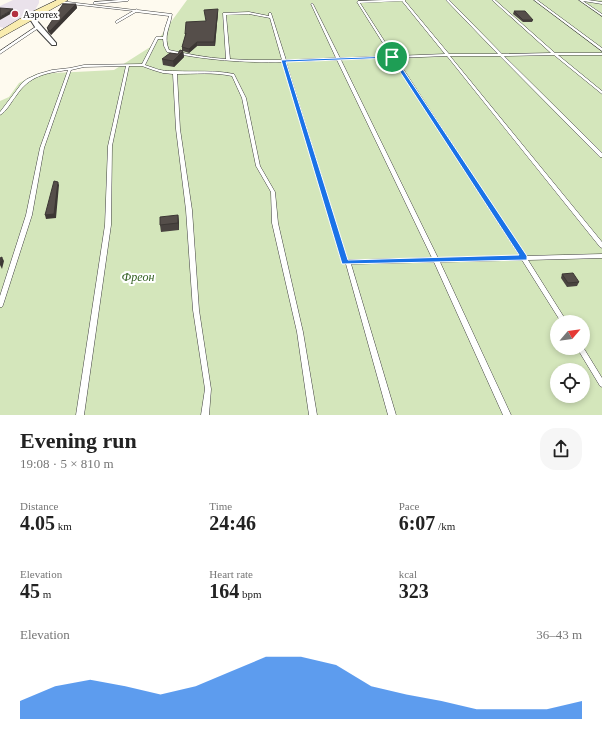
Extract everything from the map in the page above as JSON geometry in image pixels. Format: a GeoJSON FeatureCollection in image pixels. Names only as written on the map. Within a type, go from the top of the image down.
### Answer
{"type":"FeatureCollection","features":[{"type":"Feature","properties":{"kind":"street"},"geometry":{"type":"LineString","coordinates":[[2,32],[31,16],[50,3],[63,1]]}},
{"type":"Feature","properties":{"kind":"street"},"geometry":{"type":"LineString","coordinates":[[31,16],[38,27],[54,44]]}},
{"type":"Feature","properties":{"kind":"lane"},"geometry":{"type":"LineString","coordinates":[[83,4],[128,0]]}},
{"type":"Feature","properties":{"kind":"lane"},"geometry":{"type":"LineString","coordinates":[[560,315],[392,57],[358,2],[403,0],[446,56],[602,246]]}},
{"type":"Feature","properties":{"kind":"lane"},"geometry":{"type":"LineString","coordinates":[[447,0],[602,156]]}},
{"type":"Feature","properties":{"kind":"lane"},"geometry":{"type":"LineString","coordinates":[[493,0],[555,55],[602,93]]}},
{"type":"Feature","properties":{"kind":"lane"},"geometry":{"type":"LineString","coordinates":[[535,0],[602,50]]}},
{"type":"Feature","properties":{"kind":"lane"},"geometry":{"type":"LineString","coordinates":[[581,0],[602,3]]}},
{"type":"Feature","properties":{"kind":"lane"},"geometry":{"type":"LineString","coordinates":[[581,0],[602,14]]}},
{"type":"Feature","properties":{"kind":"lane"},"geometry":{"type":"LineString","coordinates":[[63,1],[171,14],[164,38],[168,51],[186,56],[236,61],[602,54]]}},
{"type":"Feature","properties":{"kind":"lane"},"geometry":{"type":"LineString","coordinates":[[312,4],[340,58],[436,260],[507,415]]}},
{"type":"Feature","properties":{"kind":"lane"},"geometry":{"type":"LineString","coordinates":[[117,22],[137,10]]}},
{"type":"Feature","properties":{"kind":"lane"},"geometry":{"type":"LineString","coordinates":[[228,60],[224,14],[249,13],[271,16],[345,262],[348,262],[392,415]]}},
{"type":"Feature","properties":{"kind":"lane"},"geometry":{"type":"LineString","coordinates":[[0,53],[38,27]]}},
{"type":"Feature","properties":{"kind":"lane"},"geometry":{"type":"LineString","coordinates":[[143,65],[157,38],[164,38]]}},
{"type":"Feature","properties":{"kind":"lane"},"geometry":{"type":"LineString","coordinates":[[80,415],[108,225],[110,146],[128,65]]}},
{"type":"Feature","properties":{"kind":"lane"},"geometry":{"type":"LineString","coordinates":[[0,114],[23,84],[41,73],[84,66],[143,65],[150,69],[175,72],[225,72],[233,75],[244,98],[258,166],[273,192],[275,223],[300,332],[312,415]]}},
{"type":"Feature","properties":{"kind":"lane"},"geometry":{"type":"LineString","coordinates":[[0,305],[29,215],[42,148],[70,69]]}},
{"type":"Feature","properties":{"kind":"lane"},"geometry":{"type":"LineString","coordinates":[[175,72],[178,129],[189,210],[196,310],[208,389],[205,415]]}},
{"type":"Feature","properties":{"kind":"lane"},"geometry":{"type":"LineString","coordinates":[[348,262],[602,256]]}},
{"type":"Feature","properties":{"kind":"lane"},"geometry":{"type":"LineString","coordinates":[[584,355],[602,384]]}},
{"type":"Feature","properties":{"kind":"shaded area","name":"Аэротех"},"geometry":{"type":"Polygon","coordinates":[[[13,0],[39,0],[39,3],[35,10],[24,17],[4,28],[0,27],[0,6],[13,0]]]}},
{"type":"Feature","properties":{"kind":"green space","name":"Фреон"},"geometry":{"type":"Polygon","coordinates":[[[187,0],[602,0],[602,415],[0,415],[0,101],[9,97],[19,83],[36,74],[114,70],[155,44],[187,0]]]}},
{"type":"Feature","properties":{"kind":"building"},"geometry":{"type":"Polygon","coordinates":[[[63,4],[76,4],[50,31],[47,28],[63,4]]]}},
{"type":"Feature","properties":{"kind":"building"},"geometry":{"type":"Polygon","coordinates":[[[0,8],[13,9],[0,17],[0,8]]]}},
{"type":"Feature","properties":{"kind":"building"},"geometry":{"type":"Polygon","coordinates":[[[218,9],[214,42],[197,42],[189,49],[182,47],[186,33],[185,34],[186,22],[206,21],[204,10],[218,9]]]}},
{"type":"Feature","properties":{"kind":"building"},"geometry":{"type":"Polygon","coordinates":[[[514,11],[525,11],[533,20],[523,20],[514,11]]]}},
{"type":"Feature","properties":{"kind":"building"},"geometry":{"type":"Polygon","coordinates":[[[180,50],[183,51],[173,61],[162,59],[170,53],[178,54],[180,50]]]}},
{"type":"Feature","properties":{"kind":"building"},"geometry":{"type":"Polygon","coordinates":[[[54,181],[58,182],[54,214],[45,215],[54,181]]]}},
{"type":"Feature","properties":{"kind":"building"},"geometry":{"type":"Polygon","coordinates":[[[178,215],[178,223],[160,225],[160,217],[178,215]]]}},
{"type":"Feature","properties":{"kind":"building"},"geometry":{"type":"Polygon","coordinates":[[[573,273],[579,282],[568,283],[562,274],[573,273]]]}},
{"type":"Feature","properties":{"kind":"place","name":"Аэротех"},"geometry":{"type":"Point","coordinates":[15,14]}},
{"type":"Feature","properties":{"kind":"route"},"geometry":{"type":"LineString","coordinates":[[392,57],[524,258],[345,262],[284,60],[392,57]]}}]}
